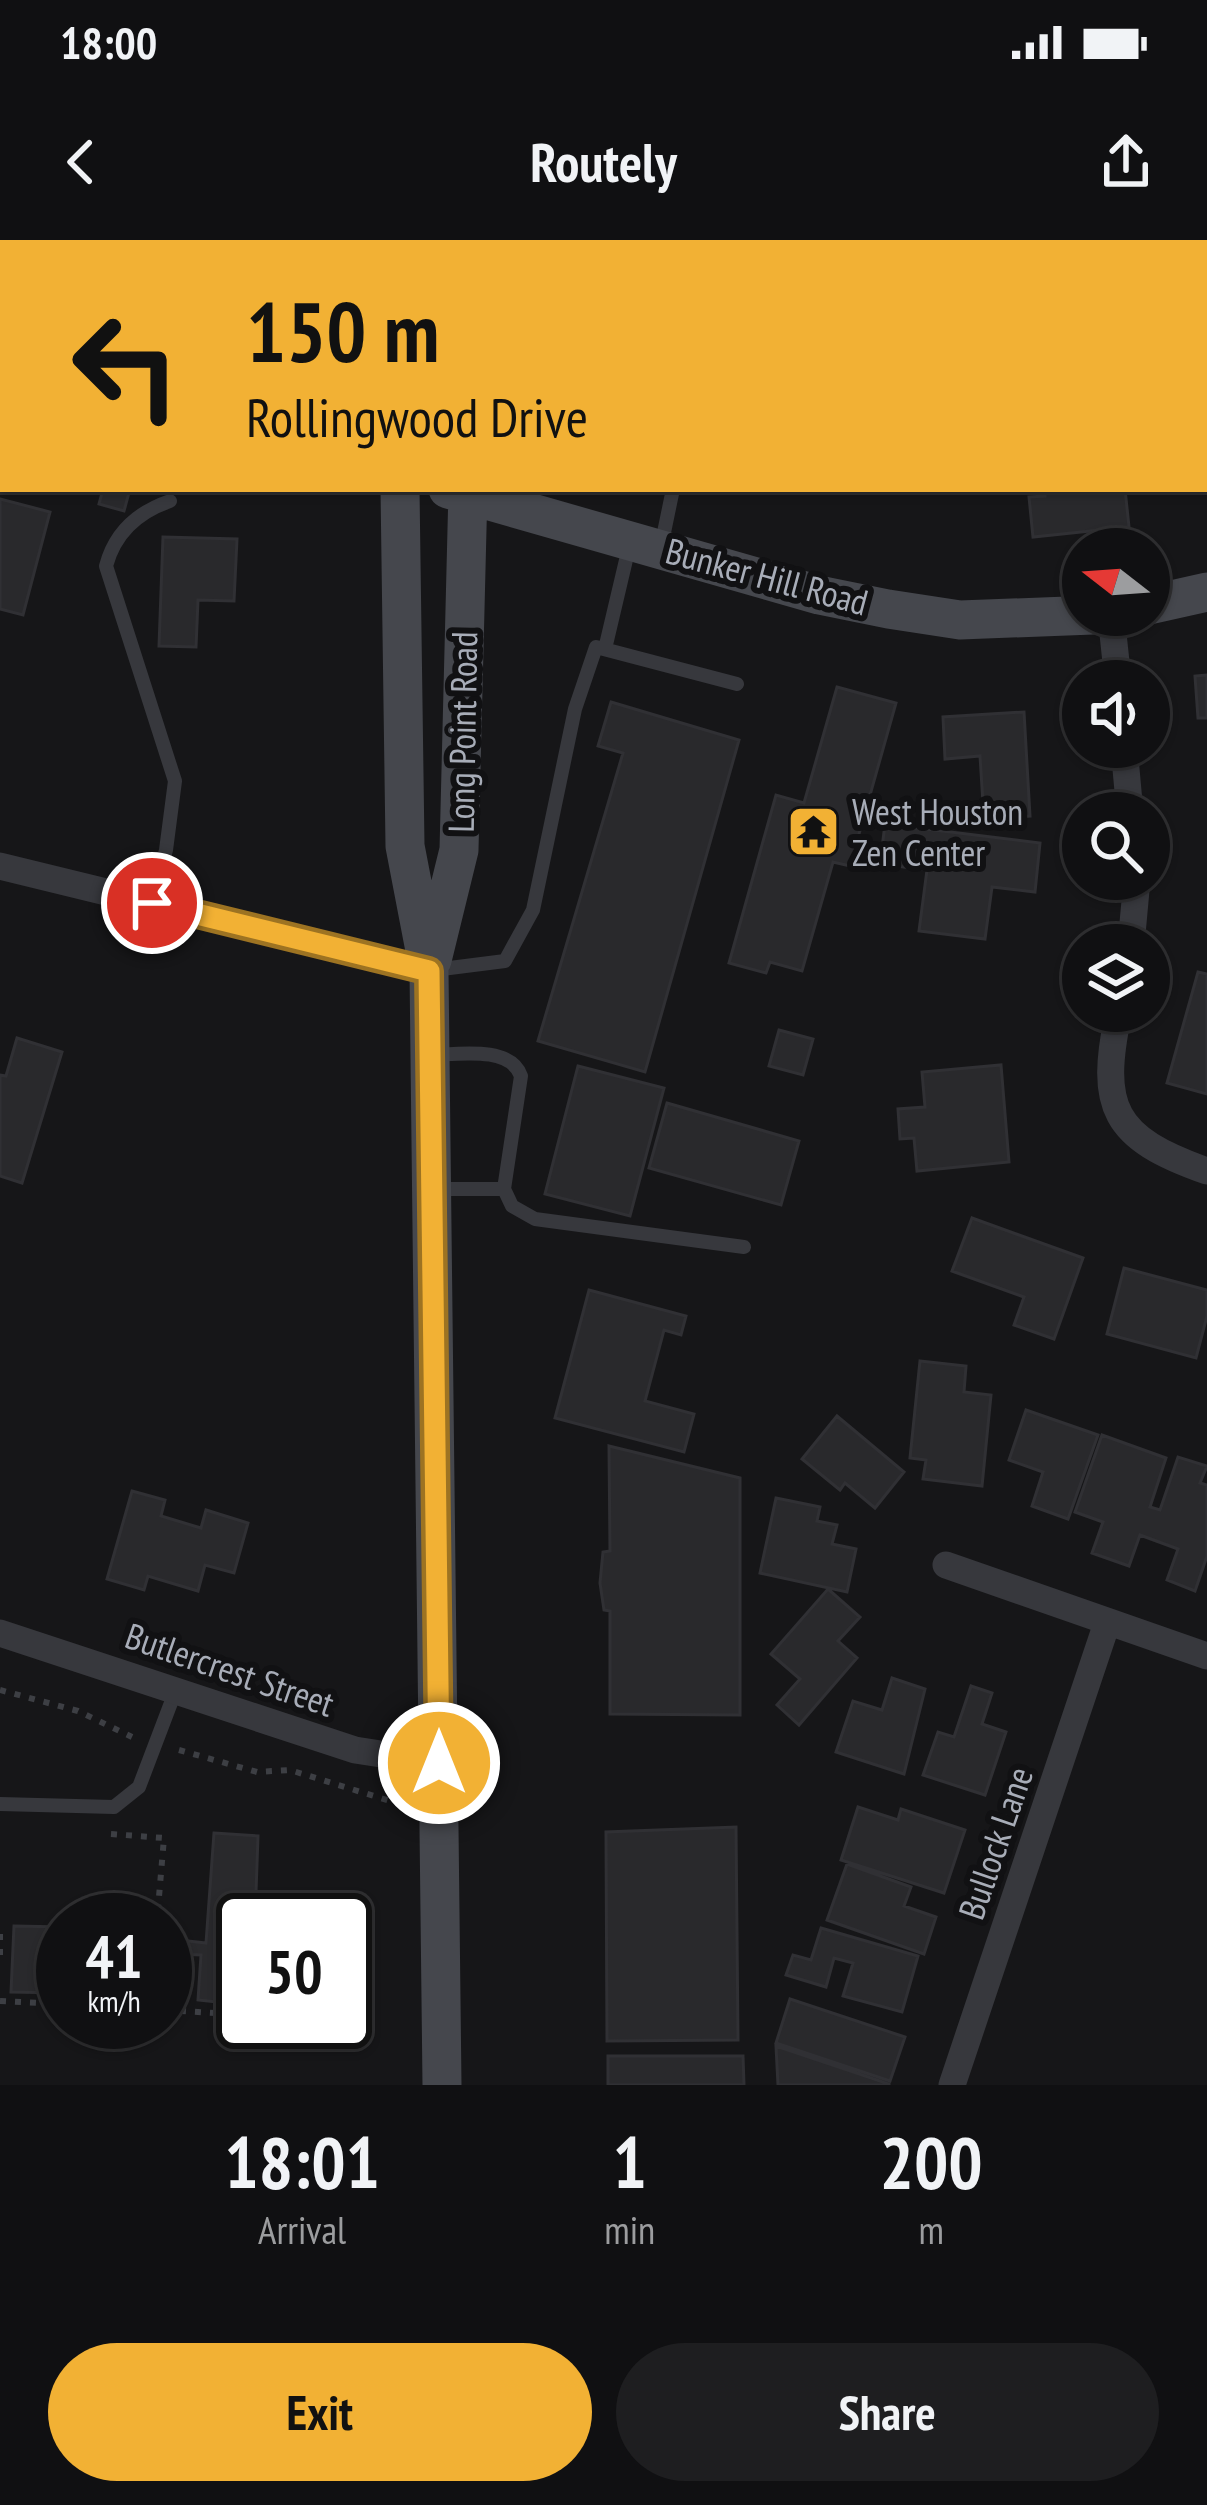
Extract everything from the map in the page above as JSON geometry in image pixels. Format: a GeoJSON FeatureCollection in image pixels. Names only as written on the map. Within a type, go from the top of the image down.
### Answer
{"type":"FeatureCollection","features":[{"type":"Feature","properties":{"kind":"main road","name":"Long Point Road"},"geometry":{"type":"LineString","coordinates":[[400,492],[405,846],[429,971],[442,2085]]}},
{"type":"Feature","properties":{"kind":"main road","name":"Long Point Road"},"geometry":{"type":"LineString","coordinates":[[429,971],[459,850],[461,492]]}},
{"type":"Feature","properties":{"kind":"main road","name":"Bunker Hill Road"},"geometry":{"type":"LineString","coordinates":[[465,492],[819,596],[960,620],[1062,616]]}},
{"type":"Feature","properties":{"kind":"main road"},"geometry":{"type":"LineString","coordinates":[[1170,600],[1207,592]]}},
{"type":"Feature","properties":{"kind":"street"},"geometry":{"type":"LineString","coordinates":[[0,866],[429,971]]}},
{"type":"Feature","properties":{"kind":"street"},"geometry":{"type":"LineString","coordinates":[[1114,1032],[1108,1060],[1114,1112],[1154,1152],[1207,1171]]}},
{"type":"Feature","properties":{"kind":"street"},"geometry":{"type":"LineString","coordinates":[[946,1565],[1207,1656]]}},
{"type":"Feature","properties":{"kind":"street","name":"Bullock Lane"},"geometry":{"type":"LineString","coordinates":[[952,2085],[1107,1623]]}},
{"type":"Feature","properties":{"kind":"street","name":"Butlercrest Street"},"geometry":{"type":"LineString","coordinates":[[0,1633],[177,1687],[355,1750],[439,1763]]}},
{"type":"Feature","properties":{"kind":"lane"},"geometry":{"type":"LineString","coordinates":[[605,649],[672,492]]}},
{"type":"Feature","properties":{"kind":"lane"},"geometry":{"type":"LineString","coordinates":[[152,903],[166,850],[175,782],[106,566],[110,550],[141,511],[170,501]]}},
{"type":"Feature","properties":{"kind":"lane"},"geometry":{"type":"LineString","coordinates":[[429,971],[506,961],[533,910],[575,709],[596,646],[737,684]]}},
{"type":"Feature","properties":{"kind":"lane"},"geometry":{"type":"LineString","coordinates":[[430,1055],[483,1054],[519,1067],[504,1189],[512,1206],[535,1220],[743,1247]]}},
{"type":"Feature","properties":{"kind":"lane"},"geometry":{"type":"LineString","coordinates":[[432,1189],[504,1189]]}},
{"type":"Feature","properties":{"kind":"lane"},"geometry":{"type":"LineString","coordinates":[[0,1804],[115,1807],[139,1786],[177,1687]]}},
{"type":"Feature","properties":{"kind":"path"},"geometry":{"type":"LineString","coordinates":[[0,1690],[78,1711],[155,1744],[257,1772],[290,1770],[396,1805],[440,1808]]}},
{"type":"Feature","properties":{"kind":"path"},"geometry":{"type":"LineString","coordinates":[[90,1833],[164,1838],[160,1893]]}},
{"type":"Feature","properties":{"kind":"path"},"geometry":{"type":"LineString","coordinates":[[0,1934],[0,1959]]}},
{"type":"Feature","properties":{"kind":"path"},"geometry":{"type":"LineString","coordinates":[[0,2001],[36,2003]]}},
{"type":"Feature","properties":{"kind":"building"},"geometry":{"type":"Polygon","coordinates":[[[102,492],[129,492],[124,511],[99,504],[102,492]]]}},
{"type":"Feature","properties":{"kind":"building"},"geometry":{"type":"Polygon","coordinates":[[[1045,492],[1125,492],[1129,527],[1062,528],[1062,534],[1033,537],[1029,497],[1045,496],[1045,492]]]}},
{"type":"Feature","properties":{"kind":"building"},"geometry":{"type":"Polygon","coordinates":[[[0,499],[50,512],[23,615],[0,609],[0,499]]]}},
{"type":"Feature","properties":{"kind":"building"},"geometry":{"type":"Polygon","coordinates":[[[163,537],[237,539],[234,601],[198,600],[196,647],[159,646],[163,537]]]}},
{"type":"Feature","properties":{"kind":"building"},"geometry":{"type":"Polygon","coordinates":[[[1207,675],[1207,718],[1198,718],[1195,676],[1207,675]]]}},
{"type":"Feature","properties":{"kind":"building","name":"West Houston Zen Center"},"geometry":{"type":"Polygon","coordinates":[[[837,687],[896,703],[850,866],[833,862],[802,971],[770,962],[766,973],[729,963],[776,795],[804,803],[837,687]]]}},
{"type":"Feature","properties":{"kind":"building"},"geometry":{"type":"Polygon","coordinates":[[[611,702],[739,740],[645,1072],[538,1041],[623,753],[598,746],[611,702]]]}},
{"type":"Feature","properties":{"kind":"building"},"geometry":{"type":"Polygon","coordinates":[[[1024,712],[1030,816],[984,819],[980,756],[945,759],[943,717],[1024,712]]]}},
{"type":"Feature","properties":{"kind":"building"},"geometry":{"type":"Polygon","coordinates":[[[885,824],[1040,843],[1035,892],[992,887],[985,939],[919,931],[927,870],[880,864],[885,824]]]}},
{"type":"Feature","properties":{"kind":"building"},"geometry":{"type":"Polygon","coordinates":[[[1198,972],[1207,974],[1207,1094],[1167,1083],[1198,972]]]}},
{"type":"Feature","properties":{"kind":"building"},"geometry":{"type":"Polygon","coordinates":[[[779,1030],[813,1039],[803,1075],[769,1066],[779,1030]]]}},
{"type":"Feature","properties":{"kind":"building"},"geometry":{"type":"Polygon","coordinates":[[[17,1038],[62,1052],[22,1183],[0,1176],[0,1075],[6,1076],[17,1038]]]}},
{"type":"Feature","properties":{"kind":"building"},"geometry":{"type":"Polygon","coordinates":[[[1001,1065],[1009,1162],[917,1171],[914,1138],[900,1139],[898,1109],[925,1107],[922,1072],[1001,1065]]]}},
{"type":"Feature","properties":{"kind":"building"},"geometry":{"type":"Polygon","coordinates":[[[578,1066],[664,1088],[630,1216],[545,1194],[578,1066]]]}},
{"type":"Feature","properties":{"kind":"building"},"geometry":{"type":"Polygon","coordinates":[[[667,1103],[799,1141],[781,1205],[649,1168],[667,1103]]]}},
{"type":"Feature","properties":{"kind":"building"},"geometry":{"type":"Polygon","coordinates":[[[972,1218],[1083,1258],[1054,1339],[1014,1325],[1024,1297],[952,1271],[972,1218]]]}},
{"type":"Feature","properties":{"kind":"building"},"geometry":{"type":"Polygon","coordinates":[[[1124,1268],[1207,1290],[1207,1316],[1196,1358],[1107,1334],[1124,1268]]]}},
{"type":"Feature","properties":{"kind":"building"},"geometry":{"type":"Polygon","coordinates":[[[589,1290],[686,1316],[681,1335],[664,1330],[645,1401],[694,1414],[684,1452],[555,1418],[589,1290]]]}},
{"type":"Feature","properties":{"kind":"building"},"geometry":{"type":"Polygon","coordinates":[[[920,1361],[966,1366],[964,1392],[991,1395],[982,1486],[923,1479],[926,1460],[910,1458],[920,1361]]]}},
{"type":"Feature","properties":{"kind":"building"},"geometry":{"type":"Polygon","coordinates":[[[1026,1410],[1098,1435],[1068,1519],[1032,1506],[1043,1472],[1009,1460],[1026,1410]]]}},
{"type":"Feature","properties":{"kind":"building"},"geometry":{"type":"Polygon","coordinates":[[[837,1416],[904,1472],[875,1508],[845,1483],[840,1490],[802,1459],[837,1416]]]}},
{"type":"Feature","properties":{"kind":"building"},"geometry":{"type":"Polygon","coordinates":[[[1102,1435],[1166,1458],[1150,1507],[1160,1510],[1178,1457],[1207,1466],[1200,1483],[1207,1485],[1207,1556],[1195,1591],[1167,1580],[1178,1549],[1140,1535],[1129,1566],[1092,1553],[1103,1522],[1075,1512],[1102,1435]]]}},
{"type":"Feature","properties":{"kind":"building"},"geometry":{"type":"Polygon","coordinates":[[[609,1446],[740,1478],[740,1715],[610,1714],[610,1611],[604,1610],[600,1583],[603,1552],[610,1551],[609,1446]]]}},
{"type":"Feature","properties":{"kind":"building"},"geometry":{"type":"Polygon","coordinates":[[[132,1491],[165,1500],[161,1516],[201,1528],[206,1510],[248,1523],[234,1573],[205,1565],[198,1591],[148,1576],[144,1590],[107,1579],[132,1491]]]}},
{"type":"Feature","properties":{"kind":"building"},"geometry":{"type":"Polygon","coordinates":[[[776,1498],[820,1507],[817,1521],[837,1525],[832,1544],[856,1549],[847,1592],[760,1573],[776,1498]]]}},
{"type":"Feature","properties":{"kind":"building"},"geometry":{"type":"Polygon","coordinates":[[[828,1589],[860,1617],[838,1641],[857,1658],[799,1725],[777,1705],[800,1679],[771,1654],[828,1589]]]}},
{"type":"Feature","properties":{"kind":"building"},"geometry":{"type":"Polygon","coordinates":[[[892,1678],[925,1689],[904,1774],[836,1752],[853,1701],[882,1710],[892,1678]]]}},
{"type":"Feature","properties":{"kind":"building"},"geometry":{"type":"Polygon","coordinates":[[[971,1686],[992,1693],[982,1724],[1006,1732],[985,1795],[923,1775],[938,1732],[954,1737],[971,1686]]]}},
{"type":"Feature","properties":{"kind":"building"},"geometry":{"type":"Polygon","coordinates":[[[858,1807],[898,1820],[901,1809],[965,1830],[944,1893],[841,1860],[858,1807]]]}},
{"type":"Feature","properties":{"kind":"building"},"geometry":{"type":"Polygon","coordinates":[[[736,1827],[738,2040],[607,2041],[606,1832],[736,1827]]]}},
{"type":"Feature","properties":{"kind":"building"},"geometry":{"type":"Polygon","coordinates":[[[214,1833],[258,1836],[256,1893],[216,1893],[216,2002],[198,2000],[201,1955],[192,1955],[192,1941],[206,1943],[214,1833]]]}},
{"type":"Feature","properties":{"kind":"building"},"geometry":{"type":"Polygon","coordinates":[[[847,1864],[911,1887],[904,1906],[936,1917],[924,1954],[827,1920],[847,1864]]]}},
{"type":"Feature","properties":{"kind":"building"},"geometry":{"type":"Polygon","coordinates":[[[14,1926],[36,1926],[36,1992],[11,1992],[14,1926]]]}},
{"type":"Feature","properties":{"kind":"building"},"geometry":{"type":"Polygon","coordinates":[[[821,1928],[918,1956],[902,2012],[843,1996],[853,1963],[834,1958],[826,1987],[786,1975],[793,1955],[811,1960],[821,1928]]]}},
{"type":"Feature","properties":{"kind":"building"},"geometry":{"type":"Polygon","coordinates":[[[790,1999],[905,2037],[890,2081],[776,2043],[790,1999]]]}},
{"type":"Feature","properties":{"kind":"building"},"geometry":{"type":"Polygon","coordinates":[[[776,2046],[889,2084],[889,2085],[778,2085],[776,2046]]]}},
{"type":"Feature","properties":{"kind":"building"},"geometry":{"type":"Polygon","coordinates":[[[608,2056],[743,2056],[744,2085],[608,2085],[608,2056]]]}},
{"type":"Feature","properties":{"kind":"place","name":"West Houston Zen Center"},"geometry":{"type":"Point","coordinates":[813,832]}},
{"type":"Feature","properties":{"kind":"route"},"geometry":{"type":"LineString","coordinates":[[152,903],[429,971],[439,1763]]}}]}
